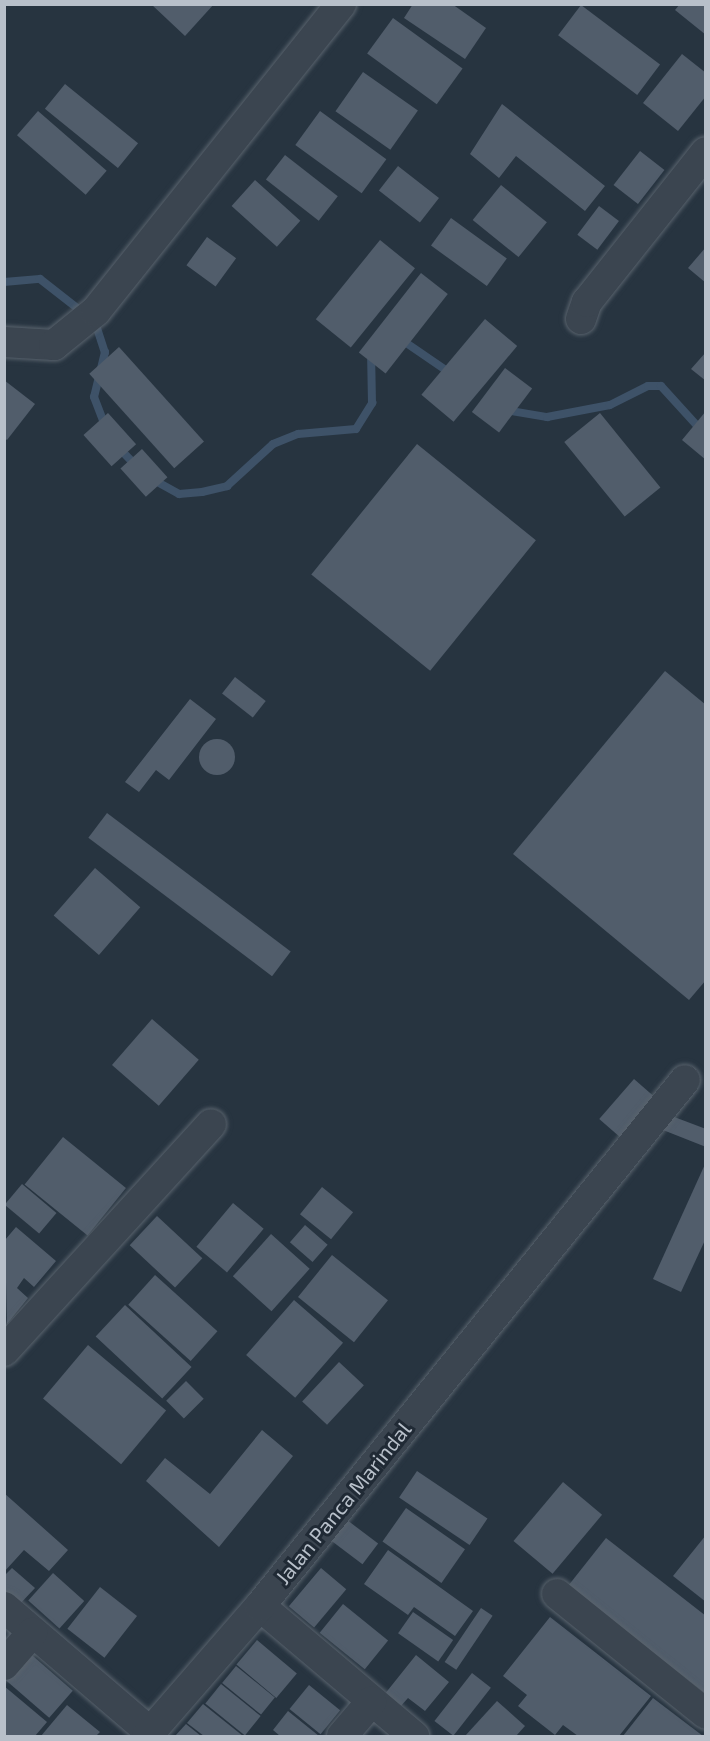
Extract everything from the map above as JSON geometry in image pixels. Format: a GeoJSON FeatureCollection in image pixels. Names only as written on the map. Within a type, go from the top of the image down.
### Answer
{"type":"FeatureCollection","features":[{"type":"Feature","properties":{"kind":"street"},"geometry":{"type":"LineString","coordinates":[[4,342],[54,345],[96,311],[341,4]]}},
{"type":"Feature","properties":{"kind":"street"},"geometry":{"type":"LineString","coordinates":[[581,319],[587,302],[705,152]]}},
{"type":"Feature","properties":{"kind":"street","name":"Jalan Panca Marindal"},"geometry":{"type":"LineString","coordinates":[[148,1734],[260,1606],[686,1080]]}},
{"type":"Feature","properties":{"kind":"street"},"geometry":{"type":"LineString","coordinates":[[4,1351],[212,1124]]}},
{"type":"Feature","properties":{"kind":"street"},"geometry":{"type":"LineString","coordinates":[[557,1594],[705,1714]]}},
{"type":"Feature","properties":{"kind":"street"},"geometry":{"type":"LineString","coordinates":[[260,1606],[414,1737]]}},
{"type":"Feature","properties":{"kind":"street"},"geometry":{"type":"LineString","coordinates":[[4,1607],[148,1734]]}},
{"type":"Feature","properties":{"kind":"street"},"geometry":{"type":"LineString","coordinates":[[4,1665],[32,1633]]}},
{"type":"Feature","properties":{"kind":"street"},"geometry":{"type":"LineString","coordinates":[[342,1737],[371,1702]]}},
{"type":"Feature","properties":{"kind":"building"},"geometry":{"type":"Polygon","coordinates":[[[151,4],[214,4],[185,36],[151,4]]]}},
{"type":"Feature","properties":{"kind":"building"},"geometry":{"type":"Polygon","coordinates":[[[413,4],[452,4],[486,28],[465,59],[404,18],[413,4]]]}},
{"type":"Feature","properties":{"kind":"building"},"geometry":{"type":"Polygon","coordinates":[[[680,4],[706,4],[706,35],[675,10],[680,4]]]}},
{"type":"Feature","properties":{"kind":"building"},"geometry":{"type":"Polygon","coordinates":[[[581,5],[660,65],[637,95],[558,35],[581,5]]]}},
{"type":"Feature","properties":{"kind":"building"},"geometry":{"type":"Polygon","coordinates":[[[393,18],[463,69],[437,104],[367,54],[393,18]]]}},
{"type":"Feature","properties":{"kind":"building"},"geometry":{"type":"Polygon","coordinates":[[[682,54],[706,73],[706,96],[678,131],[643,103],[682,54]]]}},
{"type":"Feature","properties":{"kind":"building"},"geometry":{"type":"Polygon","coordinates":[[[363,72],[418,110],[390,150],[335,111],[363,72]]]}},
{"type":"Feature","properties":{"kind":"building"},"geometry":{"type":"Polygon","coordinates":[[[65,84],[138,143],[118,168],[45,109],[65,84]]]}},
{"type":"Feature","properties":{"kind":"building"},"geometry":{"type":"Polygon","coordinates":[[[502,104],[605,186],[585,211],[516,156],[499,178],[470,154],[502,104]]]}},
{"type":"Feature","properties":{"kind":"building"},"geometry":{"type":"Polygon","coordinates":[[[38,111],[107,171],[86,195],[17,135],[38,111]]]}},
{"type":"Feature","properties":{"kind":"building"},"geometry":{"type":"Polygon","coordinates":[[[320,111],[386,159],[362,193],[295,145],[320,111]]]}},
{"type":"Feature","properties":{"kind":"building"},"geometry":{"type":"Polygon","coordinates":[[[640,151],[664,170],[638,204],[614,185],[640,151]]]}},
{"type":"Feature","properties":{"kind":"building"},"geometry":{"type":"Polygon","coordinates":[[[285,155],[338,196],[319,221],[266,179],[285,155]]]}},
{"type":"Feature","properties":{"kind":"building"},"geometry":{"type":"Polygon","coordinates":[[[398,166],[439,198],[420,222],[379,190],[398,166]]]}},
{"type":"Feature","properties":{"kind":"building"},"geometry":{"type":"Polygon","coordinates":[[[255,180],[300,221],[277,247],[232,206],[255,180]]]}},
{"type":"Feature","properties":{"kind":"building"},"geometry":{"type":"Polygon","coordinates":[[[501,185],[547,222],[519,257],[473,220],[501,185]]]}},
{"type":"Feature","properties":{"kind":"building"},"geometry":{"type":"Polygon","coordinates":[[[599,206],[619,221],[597,250],[577,235],[599,206]]]}},
{"type":"Feature","properties":{"kind":"building"},"geometry":{"type":"Polygon","coordinates":[[[451,218],[507,259],[487,286],[431,246],[451,218]]]}},
{"type":"Feature","properties":{"kind":"building"},"geometry":{"type":"Polygon","coordinates":[[[207,237],[236,258],[216,286],[186,265],[207,237]]]}},
{"type":"Feature","properties":{"kind":"building"},"geometry":{"type":"Polygon","coordinates":[[[380,240],[415,268],[351,348],[316,319],[380,240]]]}},
{"type":"Feature","properties":{"kind":"building"},"geometry":{"type":"Polygon","coordinates":[[[706,247],[706,283],[688,268],[706,247]]]}},
{"type":"Feature","properties":{"kind":"building"},"geometry":{"type":"Polygon","coordinates":[[[421,273],[448,294],[386,374],[359,353],[421,273]]]}},
{"type":"Feature","properties":{"kind":"building"},"geometry":{"type":"Polygon","coordinates":[[[485,319],[517,346],[454,422],[421,395],[485,319]]]}},
{"type":"Feature","properties":{"kind":"building"},"geometry":{"type":"Polygon","coordinates":[[[119,347],[204,441],[174,468],[89,374],[119,347]]]}},
{"type":"Feature","properties":{"kind":"building"},"geometry":{"type":"Polygon","coordinates":[[[706,352],[706,381],[691,369],[706,352]]]}},
{"type":"Feature","properties":{"kind":"building"},"geometry":{"type":"Polygon","coordinates":[[[505,368],[532,388],[499,432],[472,412],[505,368]]]}},
{"type":"Feature","properties":{"kind":"building"},"geometry":{"type":"Polygon","coordinates":[[[4,380],[35,404],[7,440],[4,438],[4,380]]]}},
{"type":"Feature","properties":{"kind":"building"},"geometry":{"type":"Polygon","coordinates":[[[706,411],[706,460],[682,440],[706,411]]]}},
{"type":"Feature","properties":{"kind":"building"},"geometry":{"type":"Polygon","coordinates":[[[108,413],[136,444],[112,466],[83,435],[108,413]]]}},
{"type":"Feature","properties":{"kind":"building"},"geometry":{"type":"Polygon","coordinates":[[[600,413],[660,488],[625,517],[564,442],[600,413]]]}},
{"type":"Feature","properties":{"kind":"building"},"geometry":{"type":"Polygon","coordinates":[[[417,444],[536,540],[430,671],[311,575],[417,444]]]}},
{"type":"Feature","properties":{"kind":"building"},"geometry":{"type":"Polygon","coordinates":[[[142,449],[167,477],[146,497],[120,468],[142,449]]]}},
{"type":"Feature","properties":{"kind":"building"},"geometry":{"type":"Polygon","coordinates":[[[665,671],[706,705],[706,980],[689,1000],[513,854],[665,671]]]}},
{"type":"Feature","properties":{"kind":"building"},"geometry":{"type":"Polygon","coordinates":[[[235,677],[266,701],[253,718],[222,694],[235,677]]]}},
{"type":"Feature","properties":{"kind":"building"},"geometry":{"type":"Polygon","coordinates":[[[190,699],[216,719],[169,780],[156,770],[139,792],[125,782],[190,699]]]}},
{"type":"Feature","properties":{"kind":"building"},"geometry":{"type":"Polygon","coordinates":[[[217,739],[230,744],[235,757],[230,770],[217,775],[204,770],[199,757],[204,744],[217,739]]]}},
{"type":"Feature","properties":{"kind":"building"},"geometry":{"type":"Polygon","coordinates":[[[107,813],[291,951],[272,976],[88,838],[107,813]]]}},
{"type":"Feature","properties":{"kind":"building"},"geometry":{"type":"Polygon","coordinates":[[[95,868],[140,907],[99,955],[54,916],[95,868]]]}},
{"type":"Feature","properties":{"kind":"building"},"geometry":{"type":"Polygon","coordinates":[[[152,1019],[199,1060],[159,1106],[112,1065],[152,1019]]]}},
{"type":"Feature","properties":{"kind":"building"},"geometry":{"type":"Polygon","coordinates":[[[634,1079],[657,1099],[622,1139],[599,1119],[634,1079]]]}},
{"type":"Feature","properties":{"kind":"building"},"geometry":{"type":"Polygon","coordinates":[[[669,1115],[706,1129],[706,1147],[663,1130],[669,1115]]]}},
{"type":"Feature","properties":{"kind":"building"},"geometry":{"type":"Polygon","coordinates":[[[63,1137],[126,1188],[88,1235],[25,1184],[63,1137]]]}},
{"type":"Feature","properties":{"kind":"building"},"geometry":{"type":"Polygon","coordinates":[[[706,1162],[706,1238],[681,1292],[653,1279],[706,1162]]]}},
{"type":"Feature","properties":{"kind":"building"},"geometry":{"type":"Polygon","coordinates":[[[22,1184],[56,1213],[39,1234],[5,1205],[22,1184]]]}},
{"type":"Feature","properties":{"kind":"building"},"geometry":{"type":"Polygon","coordinates":[[[322,1187],[353,1212],[331,1239],[300,1214],[322,1187]]]}},
{"type":"Feature","properties":{"kind":"building"},"geometry":{"type":"Polygon","coordinates":[[[233,1203],[264,1229],[227,1272],[196,1247],[233,1203]]]}},
{"type":"Feature","properties":{"kind":"building"},"geometry":{"type":"Polygon","coordinates":[[[157,1216],[202,1258],[175,1288],[130,1245],[157,1216]]]}},
{"type":"Feature","properties":{"kind":"building"},"geometry":{"type":"Polygon","coordinates":[[[305,1225],[328,1245],[313,1262],[290,1242],[305,1225]]]}},
{"type":"Feature","properties":{"kind":"building"},"geometry":{"type":"Polygon","coordinates":[[[16,1227],[56,1261],[34,1287],[24,1278],[17,1288],[28,1298],[7,1324],[5,1240],[16,1227]]]}},
{"type":"Feature","properties":{"kind":"building"},"geometry":{"type":"Polygon","coordinates":[[[271,1234],[310,1269],[272,1311],[233,1276],[271,1234]]]}},
{"type":"Feature","properties":{"kind":"building"},"geometry":{"type":"Polygon","coordinates":[[[332,1255],[388,1300],[354,1342],[298,1297],[332,1255]]]}},
{"type":"Feature","properties":{"kind":"building"},"geometry":{"type":"Polygon","coordinates":[[[155,1275],[217,1331],[191,1361],[128,1305],[155,1275]]]}},
{"type":"Feature","properties":{"kind":"building"},"geometry":{"type":"Polygon","coordinates":[[[294,1300],[343,1343],[295,1398],[246,1355],[294,1300]]]}},
{"type":"Feature","properties":{"kind":"building"},"geometry":{"type":"Polygon","coordinates":[[[125,1305],[192,1367],[162,1399],[96,1336],[125,1305]]]}},
{"type":"Feature","properties":{"kind":"building"},"geometry":{"type":"Polygon","coordinates":[[[88,1345],[166,1411],[121,1464],[43,1399],[88,1345]]]}},
{"type":"Feature","properties":{"kind":"building"},"geometry":{"type":"Polygon","coordinates":[[[339,1362],[364,1385],[327,1425],[302,1401],[339,1362]]]}},
{"type":"Feature","properties":{"kind":"building"},"geometry":{"type":"Polygon","coordinates":[[[186,1381],[204,1399],[184,1418],[166,1401],[186,1381]]]}},
{"type":"Feature","properties":{"kind":"building"},"geometry":{"type":"Polygon","coordinates":[[[262,1430],[293,1456],[219,1547],[146,1481],[165,1458],[210,1494],[262,1430]]]}},
{"type":"Feature","properties":{"kind":"building"},"geometry":{"type":"Polygon","coordinates":[[[417,1471],[487,1519],[470,1545],[399,1498],[417,1471]]]}},
{"type":"Feature","properties":{"kind":"building"},"geometry":{"type":"Polygon","coordinates":[[[563,1482],[602,1515],[553,1574],[514,1541],[563,1482]]]}},
{"type":"Feature","properties":{"kind":"building"},"geometry":{"type":"Polygon","coordinates":[[[4,1493],[68,1550],[49,1571],[24,1550],[4,1572],[4,1493]]]}},
{"type":"Feature","properties":{"kind":"building"},"geometry":{"type":"Polygon","coordinates":[[[406,1508],[465,1549],[441,1583],[382,1542],[406,1508]]]}},
{"type":"Feature","properties":{"kind":"building"},"geometry":{"type":"Polygon","coordinates":[[[347,1520],[378,1543],[362,1564],[331,1541],[347,1520]]]}},
{"type":"Feature","properties":{"kind":"building"},"geometry":{"type":"Polygon","coordinates":[[[706,1535],[706,1602],[673,1576],[706,1535]]]}},
{"type":"Feature","properties":{"kind":"building"},"geometry":{"type":"Polygon","coordinates":[[[606,1538],[706,1616],[706,1694],[568,1586],[606,1538]]]}},
{"type":"Feature","properties":{"kind":"building"},"geometry":{"type":"Polygon","coordinates":[[[388,1550],[473,1611],[455,1636],[414,1607],[408,1615],[364,1584],[388,1550]]]}},
{"type":"Feature","properties":{"kind":"building"},"geometry":{"type":"Polygon","coordinates":[[[12,1568],[35,1588],[18,1606],[4,1594],[4,1576],[12,1568]]]}},
{"type":"Feature","properties":{"kind":"building"},"geometry":{"type":"Polygon","coordinates":[[[321,1568],[346,1589],[314,1628],[289,1606],[321,1568]]]}},
{"type":"Feature","properties":{"kind":"building"},"geometry":{"type":"Polygon","coordinates":[[[53,1573],[84,1601],[59,1629],[28,1600],[53,1573]]]}},
{"type":"Feature","properties":{"kind":"building"},"geometry":{"type":"Polygon","coordinates":[[[100,1587],[137,1616],[104,1658],[67,1629],[100,1587]]]}},
{"type":"Feature","properties":{"kind":"building"},"geometry":{"type":"Polygon","coordinates":[[[343,1604],[388,1641],[365,1669],[320,1633],[343,1604]]]}},
{"type":"Feature","properties":{"kind":"building"},"geometry":{"type":"Polygon","coordinates":[[[481,1608],[493,1616],[456,1670],[445,1662],[481,1608]]]}},
{"type":"Feature","properties":{"kind":"building"},"geometry":{"type":"Polygon","coordinates":[[[413,1612],[453,1640],[438,1661],[398,1633],[413,1612]]]}},
{"type":"Feature","properties":{"kind":"building"},"geometry":{"type":"Polygon","coordinates":[[[550,1617],[651,1696],[619,1736],[578,1736],[563,1725],[555,1735],[518,1706],[527,1695],[503,1676],[550,1617]]]}},
{"type":"Feature","properties":{"kind":"building"},"geometry":{"type":"Polygon","coordinates":[[[257,1640],[297,1673],[276,1698],[236,1665],[257,1640]]]}},
{"type":"Feature","properties":{"kind":"building"},"geometry":{"type":"Polygon","coordinates":[[[26,1650],[73,1691],[49,1718],[4,1679],[4,1675],[26,1650]]]}},
{"type":"Feature","properties":{"kind":"building"},"geometry":{"type":"Polygon","coordinates":[[[416,1655],[449,1682],[425,1711],[408,1698],[400,1707],[384,1695],[416,1655]]]}},
{"type":"Feature","properties":{"kind":"building"},"geometry":{"type":"Polygon","coordinates":[[[236,1666],[275,1697],[261,1715],[222,1683],[236,1666]]]}},
{"type":"Feature","properties":{"kind":"building"},"geometry":{"type":"Polygon","coordinates":[[[472,1673],[491,1688],[453,1736],[434,1721],[472,1673]]]}},
{"type":"Feature","properties":{"kind":"building"},"geometry":{"type":"Polygon","coordinates":[[[221,1684],[261,1716],[245,1736],[205,1703],[221,1684]]]}},
{"type":"Feature","properties":{"kind":"building"},"geometry":{"type":"Polygon","coordinates":[[[309,1685],[340,1710],[321,1734],[289,1709],[309,1685]]]}},
{"type":"Feature","properties":{"kind":"building"},"geometry":{"type":"Polygon","coordinates":[[[4,1686],[47,1722],[35,1736],[4,1736],[4,1686]]]}},
{"type":"Feature","properties":{"kind":"building"},"geometry":{"type":"Polygon","coordinates":[[[653,1698],[703,1736],[623,1736],[653,1698]]]}},
{"type":"Feature","properties":{"kind":"building"},"geometry":{"type":"Polygon","coordinates":[[[497,1701],[525,1726],[516,1736],[465,1736],[497,1701]]]}},
{"type":"Feature","properties":{"kind":"building"},"geometry":{"type":"Polygon","coordinates":[[[203,1704],[243,1736],[204,1736],[187,1723],[203,1704]]]}},
{"type":"Feature","properties":{"kind":"building"},"geometry":{"type":"Polygon","coordinates":[[[67,1705],[100,1732],[96,1736],[41,1736],[67,1705]]]}},
{"type":"Feature","properties":{"kind":"building"},"geometry":{"type":"Polygon","coordinates":[[[288,1711],[319,1736],[280,1736],[273,1730],[288,1711]]]}},
{"type":"Feature","properties":{"kind":"building"},"geometry":{"type":"Polygon","coordinates":[[[186,1724],[201,1736],[175,1736],[186,1724]]]}},
{"type":"Feature","properties":{"kind":"waterway"},"geometry":{"type":"LineString","coordinates":[[4,282],[40,279],[95,322],[105,352],[94,397],[106,428]]}},
{"type":"Feature","properties":{"kind":"waterway"},"geometry":{"type":"LineString","coordinates":[[399,338],[453,375]]}},
{"type":"Feature","properties":{"kind":"waterway"},"geometry":{"type":"LineString","coordinates":[[152,479],[179,494],[202,492],[227,486],[273,444],[298,434],[356,429],[372,403],[371,351]]}},
{"type":"Feature","properties":{"kind":"waterway"},"geometry":{"type":"LineString","coordinates":[[505,410],[547,417],[610,405],[648,386],[661,386],[702,431]]}},
{"type":"Feature","properties":{"kind":"waterway"},"geometry":{"type":"LineString","coordinates":[[117,446],[137,467]]}}]}
